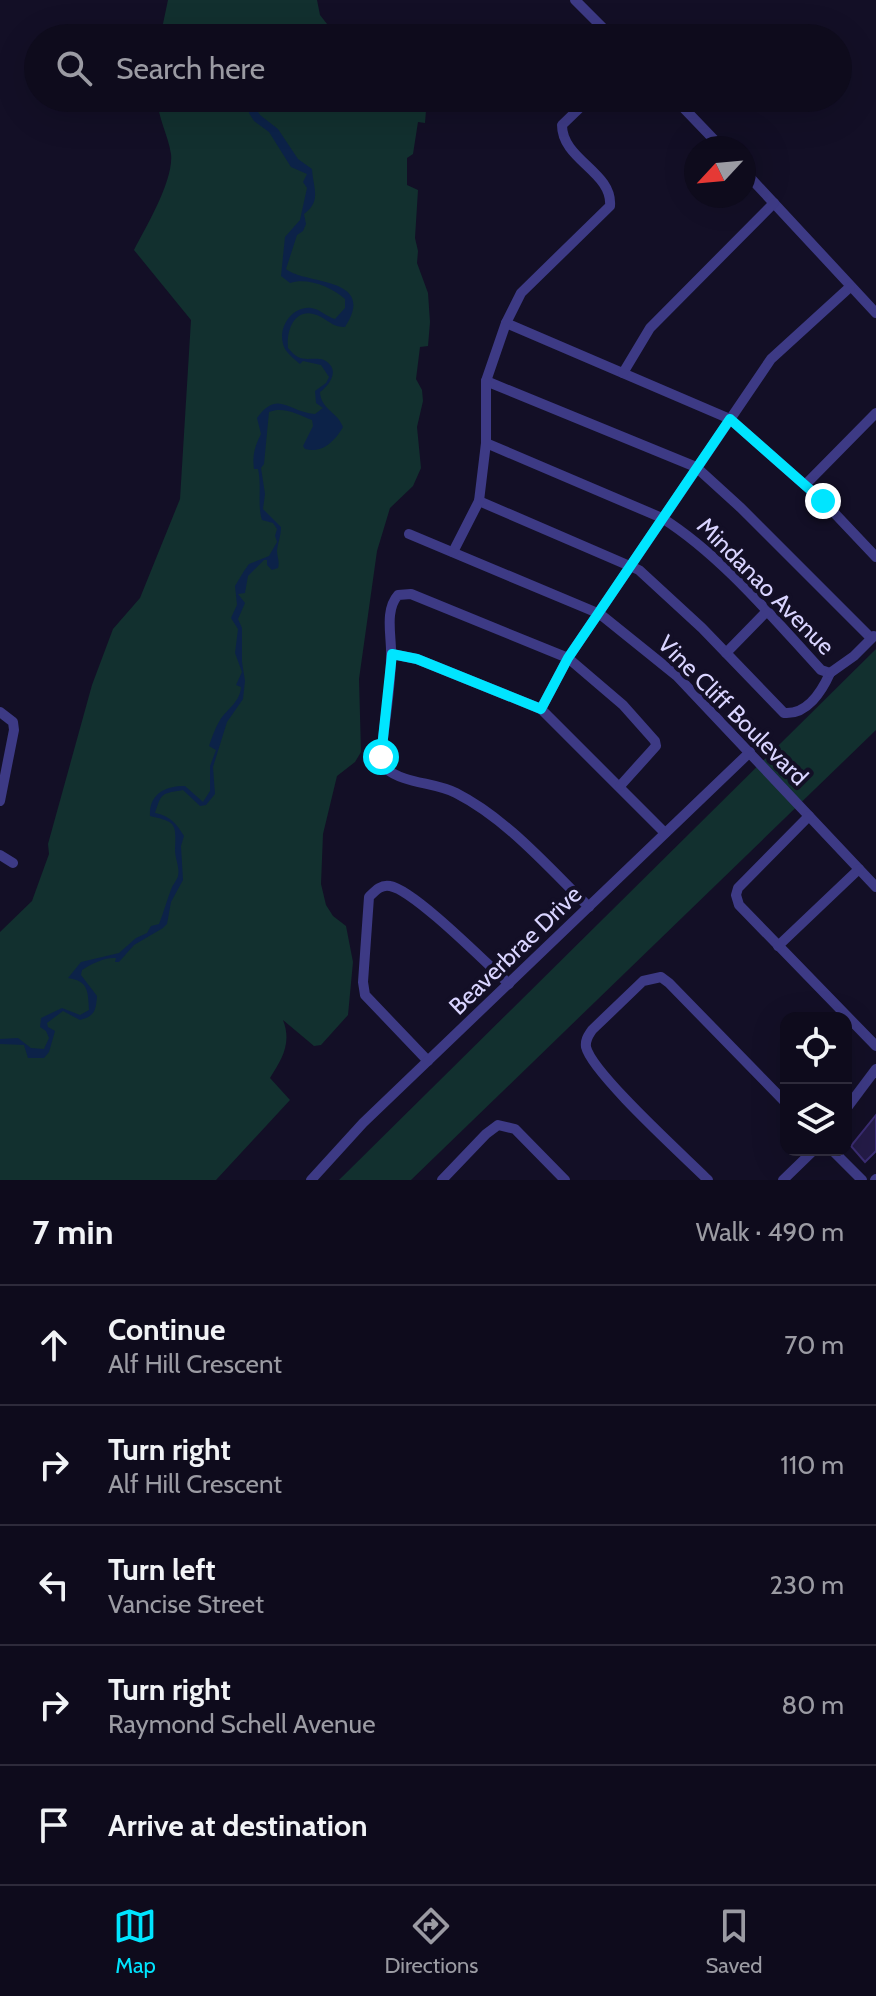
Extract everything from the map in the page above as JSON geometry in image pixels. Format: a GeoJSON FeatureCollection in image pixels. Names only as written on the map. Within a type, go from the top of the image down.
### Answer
{"type":"FeatureCollection","features":[{"type":"Feature","properties":{"kind":"street"},"geometry":{"type":"LineString","coordinates":[[575,0],[599,24]]}},
{"type":"Feature","properties":{"kind":"street"},"geometry":{"type":"LineString","coordinates":[[453,552],[479,501],[486,443],[486,381],[506,323],[521,293],[610,206],[607,187],[569,146],[562,134],[562,125],[575,112]]}},
{"type":"Feature","properties":{"kind":"street"},"geometry":{"type":"LineString","coordinates":[[687,112],[710,136]]}},
{"type":"Feature","properties":{"kind":"street"},"geometry":{"type":"LineString","coordinates":[[756,184],[876,313]]}},
{"type":"Feature","properties":{"kind":"street"},"geometry":{"type":"LineString","coordinates":[[623,373],[650,328],[774,203]]}},
{"type":"Feature","properties":{"kind":"street"},"geometry":{"type":"LineString","coordinates":[[541,709],[568,658],[771,359],[850,287]]}},
{"type":"Feature","properties":{"kind":"street"},"geometry":{"type":"LineString","coordinates":[[506,323],[730,419],[805,485],[876,557]]}},
{"type":"Feature","properties":{"kind":"street"},"geometry":{"type":"LineString","coordinates":[[486,381],[696,467],[874,636]]}},
{"type":"Feature","properties":{"kind":"street"},"geometry":{"type":"LineString","coordinates":[[805,485],[876,413]]}},
{"type":"Feature","properties":{"kind":"street","name":"Mindanao Avenue"},"geometry":{"type":"LineString","coordinates":[[486,443],[662,518],[687,534],[767,611],[821,670],[830,673],[874,636]]}},
{"type":"Feature","properties":{"kind":"street"},"geometry":{"type":"LineString","coordinates":[[479,501],[630,565],[648,577],[781,711],[789,714],[799,711],[817,696],[830,673]]}},
{"type":"Feature","properties":{"kind":"street","name":"Vine Cliff Boulevard"},"geometry":{"type":"LineString","coordinates":[[409,534],[600,614],[677,676],[876,887]]}},
{"type":"Feature","properties":{"kind":"street"},"geometry":{"type":"LineString","coordinates":[[589,907],[500,822],[476,805],[453,791],[399,776],[385,768],[381,757],[392,654],[389,631],[394,600],[404,593],[411,594],[568,658],[623,705],[655,741],[653,753],[620,786]]}},
{"type":"Feature","properties":{"kind":"street"},"geometry":{"type":"LineString","coordinates":[[726,653],[767,611]]}},
{"type":"Feature","properties":{"kind":"street"},"geometry":{"type":"LineString","coordinates":[[392,654],[417,659],[541,709],[665,833]]}},
{"type":"Feature","properties":{"kind":"street"},"geometry":{"type":"LineString","coordinates":[[0,712],[13,722],[14,730],[0,801]]}},
{"type":"Feature","properties":{"kind":"street","name":"Beaverbrae Drive"},"geometry":{"type":"LineString","coordinates":[[311,1180],[363,1123],[750,752]]}},
{"type":"Feature","properties":{"kind":"street"},"geometry":{"type":"LineString","coordinates":[[809,816],[738,888],[736,895],[739,905],[876,1046]]}},
{"type":"Feature","properties":{"kind":"street"},"geometry":{"type":"LineString","coordinates":[[0,855],[13,863]]}},
{"type":"Feature","properties":{"kind":"street"},"geometry":{"type":"LineString","coordinates":[[778,946],[859,869]]}},
{"type":"Feature","properties":{"kind":"street"},"geometry":{"type":"LineString","coordinates":[[428,1061],[365,995],[363,982],[369,897],[378,888],[390,886],[417,901],[509,984]]}},
{"type":"Feature","properties":{"kind":"street"},"geometry":{"type":"LineString","coordinates":[[708,1180],[600,1072],[586,1047],[592,1030],[643,981],[661,977],[780,1097]]}},
{"type":"Feature","properties":{"kind":"street"},"geometry":{"type":"LineString","coordinates":[[852,1101],[876,1069]]}},
{"type":"Feature","properties":{"kind":"street"},"geometry":{"type":"LineString","coordinates":[[442,1180],[498,1125],[515,1129],[565,1180]]}},
{"type":"Feature","properties":{"kind":"street"},"geometry":{"type":"LineString","coordinates":[[783,1180],[808,1156]]}},
{"type":"Feature","properties":{"kind":"street"},"geometry":{"type":"LineString","coordinates":[[838,1156],[862,1180]]}},
{"type":"Feature","properties":{"kind":"green space"},"geometry":{"type":"Polygon","coordinates":[[[168,0],[317,0],[320,15],[327,24],[163,24],[168,0]]]}},
{"type":"Feature","properties":{"kind":"green space"},"geometry":{"type":"Polygon","coordinates":[[[426,112],[425,123],[418,122],[413,154],[407,158],[407,185],[418,190],[417,263],[428,293],[430,322],[428,346],[420,347],[416,379],[423,401],[417,427],[421,468],[413,486],[390,508],[377,551],[359,679],[361,752],[355,762],[337,776],[323,834],[321,884],[326,905],[333,916],[346,926],[353,962],[348,1015],[321,1045],[314,1046],[283,1020],[286,1043],[270,1078],[290,1100],[216,1180],[0,1180],[0,932],[32,901],[49,854],[48,844],[92,685],[113,629],[140,598],[180,499],[191,320],[134,250],[158,203],[171,165],[170,147],[159,113],[426,112]]]}},
{"type":"Feature","properties":{"kind":"green space"},"geometry":{"type":"Polygon","coordinates":[[[876,649],[876,730],[411,1180],[339,1180],[876,649]]]}},
{"type":"Feature","properties":{"kind":"water"},"geometry":{"type":"Polygon","coordinates":[[[258,112],[278,129],[298,159],[312,169],[315,199],[304,214],[306,224],[297,235],[286,269],[346,290],[352,299],[353,311],[345,327],[305,313],[291,326],[288,340],[288,348],[297,356],[324,360],[332,368],[332,377],[320,392],[321,398],[343,427],[327,445],[317,450],[305,449],[303,446],[313,426],[312,420],[285,410],[269,412],[264,464],[261,468],[265,494],[263,509],[281,527],[277,551],[279,566],[272,570],[264,560],[248,576],[245,593],[238,594],[245,603],[238,619],[242,628],[243,699],[227,722],[213,767],[215,794],[206,805],[200,806],[183,790],[166,793],[155,813],[172,821],[184,836],[181,846],[183,880],[171,902],[167,924],[134,945],[119,962],[115,962],[116,958],[107,959],[82,970],[81,975],[97,996],[94,1012],[80,1020],[63,1011],[47,1023],[55,1031],[49,1052],[44,1058],[28,1058],[24,1045],[0,1044],[0,1039],[18,1038],[31,1048],[44,1049],[49,1038],[40,1027],[41,1018],[62,1008],[80,1015],[89,1010],[86,988],[80,981],[68,978],[81,962],[119,953],[147,933],[151,926],[159,924],[178,877],[175,829],[165,820],[150,816],[150,808],[155,797],[171,788],[185,786],[203,802],[210,791],[210,766],[216,750],[209,746],[218,723],[236,701],[241,687],[236,685],[242,672],[235,653],[238,629],[231,618],[237,605],[235,586],[249,564],[269,556],[277,542],[277,529],[273,523],[262,520],[261,514],[259,475],[253,464],[261,434],[257,418],[264,409],[277,403],[315,414],[323,408],[316,403],[315,391],[329,377],[321,365],[303,361],[300,364],[290,355],[283,344],[283,330],[288,318],[304,308],[314,309],[335,319],[345,308],[345,299],[319,284],[304,281],[290,283],[281,276],[285,237],[300,220],[307,188],[303,182],[307,174],[291,167],[269,132],[249,113],[258,112]]]}},
{"type":"Feature","properties":{"kind":"building"},"geometry":{"type":"Polygon","coordinates":[[[876,1115],[876,1151],[865,1162],[852,1145],[876,1115]]]}},
{"type":"Feature","properties":{"kind":"route"},"geometry":{"type":"LineString","coordinates":[[381,757],[392,654],[445,669],[541,709],[568,658],[730,419],[823,501]]}}]}
